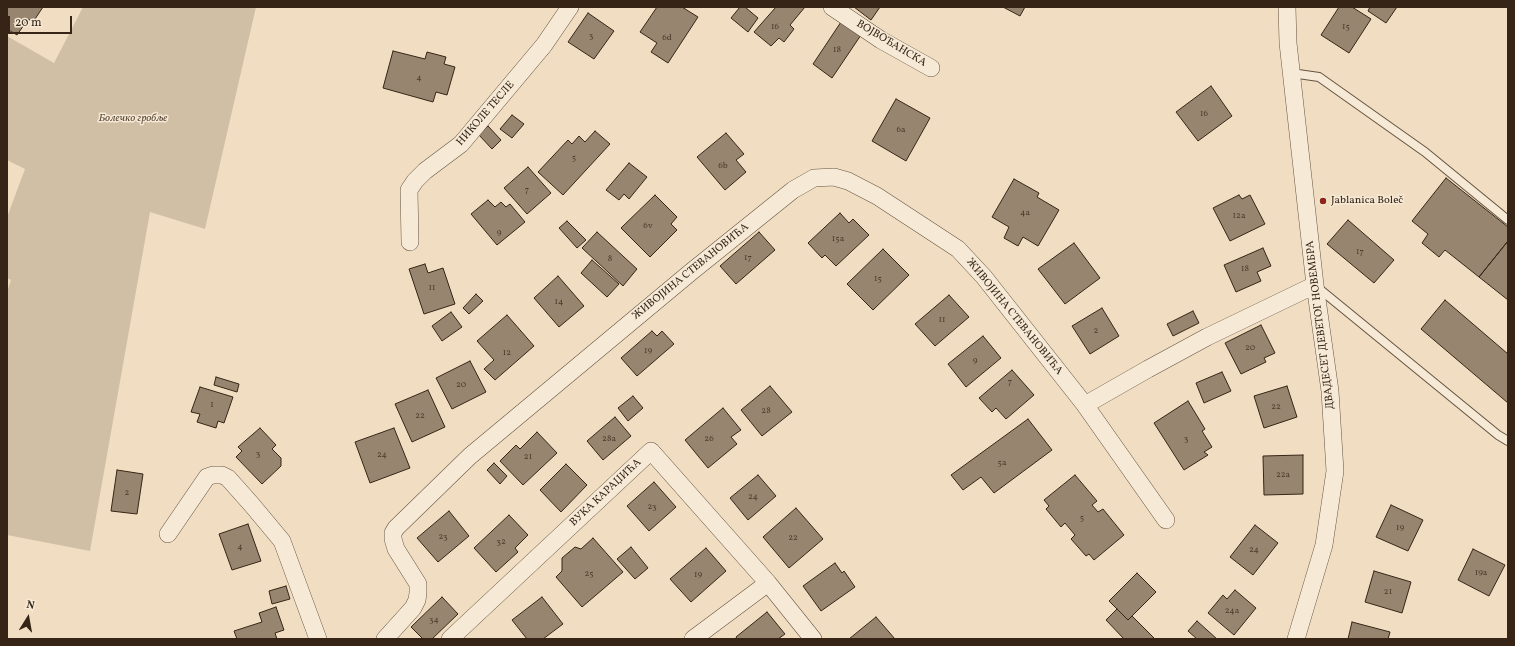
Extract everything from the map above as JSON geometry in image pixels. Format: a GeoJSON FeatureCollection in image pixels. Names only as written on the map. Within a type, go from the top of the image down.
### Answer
{"type":"FeatureCollection","features":[{"type":"Feature","properties":{"kind":"street","name":"НИКОЛЕ ТЕСЛЕ"},"geometry":{"type":"LineString","coordinates":[[410,242],[409,190],[415,181],[425,171],[461,144],[544,45],[570,7]]}},
{"type":"Feature","properties":{"kind":"street","name":"ВОЈВОЂАНСКА"},"geometry":{"type":"LineString","coordinates":[[832,7],[881,40],[931,68]]}},
{"type":"Feature","properties":{"kind":"street","name":"ДВАДЕСЕТ ДЕВЕТОГ НОВЕМБРА"},"geometry":{"type":"LineString","coordinates":[[1287,7],[1291,73],[1315,285],[1330,391],[1335,471],[1324,544],[1296,639]]}},
{"type":"Feature","properties":{"kind":"street","name":"ЖИВОЈИНА СТЕВАНОВИЋА"},"geometry":{"type":"LineString","coordinates":[[385,639],[413,608],[417,600],[418,593],[418,584],[396,549],[393,533],[396,528],[470,456],[691,272],[793,190],[814,178],[834,177],[848,181],[878,196],[958,249],[984,277],[1085,405],[1166,520]]}},
{"type":"Feature","properties":{"kind":"street"},"geometry":{"type":"LineString","coordinates":[[1085,405],[1208,337],[1315,285]]}},
{"type":"Feature","properties":{"kind":"street","name":"ВУКА КАРАЏИЋА"},"geometry":{"type":"LineString","coordinates":[[450,639],[651,451],[768,583],[813,639]]}},
{"type":"Feature","properties":{"kind":"street"},"geometry":{"type":"LineString","coordinates":[[168,534],[207,477],[222,475],[228,478],[282,541],[318,639]]}},
{"type":"Feature","properties":{"kind":"street"},"geometry":{"type":"LineString","coordinates":[[693,639],[768,583]]}},
{"type":"Feature","properties":{"kind":"lane"},"geometry":{"type":"LineString","coordinates":[[1291,73],[1319,77],[1425,152],[1508,220]]}},
{"type":"Feature","properties":{"kind":"lane"},"geometry":{"type":"LineString","coordinates":[[1315,285],[1498,435],[1508,441]]}},
{"type":"Feature","properties":{"kind":"green space","name":"Болечко гробље"},"geometry":{"type":"Polygon","coordinates":[[[83,7],[256,7],[205,229],[150,212],[90,551],[7,535],[7,292],[11,280],[7,278],[7,217],[25,169],[7,160],[7,36],[54,63],[83,7]]]}},
{"type":"Feature","properties":{"kind":"building"},"geometry":{"type":"Polygon","coordinates":[[[7,7],[43,7],[33,22],[28,19],[17,35],[7,29],[7,7]]]}},
{"type":"Feature","properties":{"kind":"building"},"geometry":{"type":"Polygon","coordinates":[[[657,7],[682,7],[698,17],[668,63],[651,52],[657,43],[640,32],[657,7]]]}},
{"type":"Feature","properties":{"kind":"building"},"geometry":{"type":"Polygon","coordinates":[[[740,7],[745,7],[758,18],[748,32],[731,18],[740,7]]]}},
{"type":"Feature","properties":{"kind":"building"},"geometry":{"type":"Polygon","coordinates":[[[776,7],[805,7],[790,25],[794,29],[784,42],[779,38],[771,46],[754,32],[776,7]]]}},
{"type":"Feature","properties":{"kind":"building"},"geometry":{"type":"Polygon","coordinates":[[[854,7],[880,7],[871,20],[854,7]]]}},
{"type":"Feature","properties":{"kind":"building"},"geometry":{"type":"Polygon","coordinates":[[[1003,7],[1025,7],[1020,16],[1003,7]]]}},
{"type":"Feature","properties":{"kind":"building"},"geometry":{"type":"Polygon","coordinates":[[[1339,7],[1352,7],[1371,19],[1349,53],[1321,35],[1339,7]]]}},
{"type":"Feature","properties":{"kind":"building"},"geometry":{"type":"Polygon","coordinates":[[[1370,7],[1397,7],[1386,23],[1368,11],[1370,7]]]}},
{"type":"Feature","properties":{"kind":"building"},"geometry":{"type":"Polygon","coordinates":[[[588,13],[614,31],[594,59],[568,42],[588,13]]]}},
{"type":"Feature","properties":{"kind":"building"},"geometry":{"type":"Polygon","coordinates":[[[841,22],[861,35],[832,78],[813,64],[841,22]]]}},
{"type":"Feature","properties":{"kind":"building"},"geometry":{"type":"Polygon","coordinates":[[[393,51],[425,59],[427,52],[446,57],[444,64],[455,67],[447,95],[436,92],[433,102],[383,88],[393,51]]]}},
{"type":"Feature","properties":{"kind":"building"},"geometry":{"type":"Polygon","coordinates":[[[1211,86],[1232,116],[1198,141],[1176,112],[1211,86]]]}},
{"type":"Feature","properties":{"kind":"building"},"geometry":{"type":"Polygon","coordinates":[[[896,99],[930,118],[906,161],[872,141],[896,99]]]}},
{"type":"Feature","properties":{"kind":"building"},"geometry":{"type":"Polygon","coordinates":[[[512,115],[524,124],[512,138],[500,129],[512,115]]]}},
{"type":"Feature","properties":{"kind":"building"},"geometry":{"type":"Polygon","coordinates":[[[488,126],[501,140],[492,149],[479,135],[488,126]]]}},
{"type":"Feature","properties":{"kind":"building"},"geometry":{"type":"Polygon","coordinates":[[[595,131],[610,144],[563,195],[538,172],[568,140],[572,144],[579,136],[585,142],[595,131]]]}},
{"type":"Feature","properties":{"kind":"building"},"geometry":{"type":"Polygon","coordinates":[[[726,133],[744,154],[736,160],[746,172],[725,190],[697,157],[726,133]]]}},
{"type":"Feature","properties":{"kind":"building"},"geometry":{"type":"Polygon","coordinates":[[[629,163],[647,177],[629,199],[624,194],[619,200],[606,190],[629,163]]]}},
{"type":"Feature","properties":{"kind":"building"},"geometry":{"type":"Polygon","coordinates":[[[528,167],[551,193],[527,214],[504,188],[528,167]]]}},
{"type":"Feature","properties":{"kind":"building"},"geometry":{"type":"Polygon","coordinates":[[[1446,178],[1508,227],[1508,241],[1479,277],[1445,250],[1439,257],[1422,243],[1428,234],[1412,221],[1446,178]]]}},
{"type":"Feature","properties":{"kind":"building"},"geometry":{"type":"Polygon","coordinates":[[[1014,179],[1039,193],[1037,197],[1059,210],[1038,246],[1023,237],[1018,246],[1004,238],[1009,227],[992,217],[1014,179]]]}},
{"type":"Feature","properties":{"kind":"building"},"geometry":{"type":"Polygon","coordinates":[[[655,195],[677,217],[671,224],[677,230],[650,257],[621,228],[655,195]]]}},
{"type":"Feature","properties":{"kind":"building"},"geometry":{"type":"Polygon","coordinates":[[[1239,195],[1242,199],[1250,195],[1265,224],[1230,241],[1213,208],[1239,195]]]}},
{"type":"Feature","properties":{"kind":"building"},"geometry":{"type":"Polygon","coordinates":[[[488,200],[495,207],[501,202],[506,207],[510,204],[525,222],[497,245],[471,214],[488,200]]]}},
{"type":"Feature","properties":{"kind":"building"},"geometry":{"type":"Polygon","coordinates":[[[840,213],[849,223],[853,219],[869,235],[836,266],[825,255],[822,258],[808,243],[840,213]]]}},
{"type":"Feature","properties":{"kind":"building"},"geometry":{"type":"Polygon","coordinates":[[[1348,220],[1394,260],[1374,283],[1327,244],[1348,220]]]}},
{"type":"Feature","properties":{"kind":"building"},"geometry":{"type":"Polygon","coordinates":[[[567,221],[586,240],[577,248],[559,228],[567,221]]]}},
{"type":"Feature","properties":{"kind":"building"},"geometry":{"type":"Polygon","coordinates":[[[597,232],[637,269],[623,286],[582,248],[597,232]]]}},
{"type":"Feature","properties":{"kind":"building"},"geometry":{"type":"Polygon","coordinates":[[[759,232],[775,250],[736,284],[720,266],[759,232]]]}},
{"type":"Feature","properties":{"kind":"building"},"geometry":{"type":"Polygon","coordinates":[[[1508,241],[1508,300],[1479,277],[1508,241]]]}},
{"type":"Feature","properties":{"kind":"building"},"geometry":{"type":"Polygon","coordinates":[[[1074,243],[1100,278],[1065,304],[1038,269],[1074,243]]]}},
{"type":"Feature","properties":{"kind":"building"},"geometry":{"type":"Polygon","coordinates":[[[1263,248],[1271,266],[1257,272],[1261,281],[1236,292],[1224,265],[1263,248]]]}},
{"type":"Feature","properties":{"kind":"building"},"geometry":{"type":"Polygon","coordinates":[[[883,249],[909,275],[873,310],[847,284],[883,249]]]}},
{"type":"Feature","properties":{"kind":"building"},"geometry":{"type":"Polygon","coordinates":[[[592,260],[619,284],[607,297],[581,273],[592,260]]]}},
{"type":"Feature","properties":{"kind":"building"},"geometry":{"type":"Polygon","coordinates":[[[425,264],[428,273],[443,268],[455,304],[424,314],[409,269],[425,264]]]}},
{"type":"Feature","properties":{"kind":"building"},"geometry":{"type":"Polygon","coordinates":[[[558,276],[584,306],[559,327],[534,298],[558,276]]]}},
{"type":"Feature","properties":{"kind":"building"},"geometry":{"type":"Polygon","coordinates":[[[476,294],[483,301],[469,314],[463,308],[476,294]]]}},
{"type":"Feature","properties":{"kind":"building"},"geometry":{"type":"Polygon","coordinates":[[[949,295],[969,317],[935,346],[915,324],[949,295]]]}},
{"type":"Feature","properties":{"kind":"building"},"geometry":{"type":"Polygon","coordinates":[[[1445,300],[1508,354],[1508,403],[1421,329],[1445,300]]]}},
{"type":"Feature","properties":{"kind":"building"},"geometry":{"type":"Polygon","coordinates":[[[1102,308],[1119,336],[1090,354],[1072,326],[1102,308]]]}},
{"type":"Feature","properties":{"kind":"building"},"geometry":{"type":"Polygon","coordinates":[[[1193,311],[1199,323],[1173,336],[1167,324],[1193,311]]]}},
{"type":"Feature","properties":{"kind":"building"},"geometry":{"type":"Polygon","coordinates":[[[451,312],[462,327],[442,341],[432,326],[451,312]]]}},
{"type":"Feature","properties":{"kind":"building"},"geometry":{"type":"Polygon","coordinates":[[[507,315],[534,346],[495,380],[484,369],[494,360],[477,341],[507,315]]]}},
{"type":"Feature","properties":{"kind":"building"},"geometry":{"type":"Polygon","coordinates":[[[1261,325],[1275,353],[1264,358],[1266,362],[1241,374],[1225,343],[1261,325]]]}},
{"type":"Feature","properties":{"kind":"building"},"geometry":{"type":"Polygon","coordinates":[[[652,331],[657,336],[662,331],[674,344],[637,376],[621,358],[652,331]]]}},
{"type":"Feature","properties":{"kind":"building"},"geometry":{"type":"Polygon","coordinates":[[[983,336],[1001,358],[966,387],[948,364],[983,336]]]}},
{"type":"Feature","properties":{"kind":"building"},"geometry":{"type":"Polygon","coordinates":[[[470,361],[486,392],[452,409],[436,378],[470,361]]]}},
{"type":"Feature","properties":{"kind":"building"},"geometry":{"type":"Polygon","coordinates":[[[1012,370],[1034,395],[1006,419],[996,408],[992,412],[979,398],[1012,370]]]}},
{"type":"Feature","properties":{"kind":"building"},"geometry":{"type":"Polygon","coordinates":[[[1222,372],[1231,391],[1204,403],[1196,383],[1222,372]]]}},
{"type":"Feature","properties":{"kind":"building"},"geometry":{"type":"Polygon","coordinates":[[[216,377],[239,384],[237,392],[214,385],[216,377]]]}},
{"type":"Feature","properties":{"kind":"building"},"geometry":{"type":"Polygon","coordinates":[[[770,386],[792,412],[762,436],[741,410],[770,386]]]}},
{"type":"Feature","properties":{"kind":"building"},"geometry":{"type":"Polygon","coordinates":[[[1287,386],[1297,417],[1264,428],[1254,396],[1287,386]]]}},
{"type":"Feature","properties":{"kind":"building"},"geometry":{"type":"Polygon","coordinates":[[[200,387],[233,397],[224,423],[218,421],[216,428],[197,422],[200,414],[191,412],[200,387]]]}},
{"type":"Feature","properties":{"kind":"building"},"geometry":{"type":"Polygon","coordinates":[[[428,390],[445,427],[412,442],[395,404],[428,390]]]}},
{"type":"Feature","properties":{"kind":"building"},"geometry":{"type":"Polygon","coordinates":[[[633,396],[643,408],[628,421],[618,408],[633,396]]]}},
{"type":"Feature","properties":{"kind":"building"},"geometry":{"type":"Polygon","coordinates":[[[1188,401],[1205,429],[1202,431],[1212,447],[1204,452],[1208,455],[1184,470],[1154,423],[1188,401]]]}},
{"type":"Feature","properties":{"kind":"building"},"geometry":{"type":"Polygon","coordinates":[[[723,408],[741,430],[731,437],[737,444],[708,468],[685,440],[723,408]]]}},
{"type":"Feature","properties":{"kind":"building"},"geometry":{"type":"Polygon","coordinates":[[[615,417],[631,436],[603,460],[587,441],[615,417]]]}},
{"type":"Feature","properties":{"kind":"building"},"geometry":{"type":"Polygon","coordinates":[[[1028,419],[1052,450],[994,493],[981,477],[963,490],[951,475],[1028,419]]]}},
{"type":"Feature","properties":{"kind":"building"},"geometry":{"type":"Polygon","coordinates":[[[260,428],[276,445],[272,449],[281,458],[281,466],[262,484],[236,457],[242,451],[238,447],[260,428]]]}},
{"type":"Feature","properties":{"kind":"building"},"geometry":{"type":"Polygon","coordinates":[[[394,428],[410,468],[370,483],[355,442],[394,428]]]}},
{"type":"Feature","properties":{"kind":"building"},"geometry":{"type":"Polygon","coordinates":[[[537,432],[557,453],[523,485],[500,461],[516,445],[520,449],[537,432]]]}},
{"type":"Feature","properties":{"kind":"building"},"geometry":{"type":"Polygon","coordinates":[[[1303,455],[1303,494],[1264,495],[1263,456],[1303,455]]]}},
{"type":"Feature","properties":{"kind":"building"},"geometry":{"type":"Polygon","coordinates":[[[494,463],[507,476],[500,484],[487,470],[494,463]]]}},
{"type":"Feature","properties":{"kind":"building"},"geometry":{"type":"Polygon","coordinates":[[[566,464],[587,485],[561,512],[540,490],[566,464]]]}},
{"type":"Feature","properties":{"kind":"building"},"geometry":{"type":"Polygon","coordinates":[[[117,470],[143,474],[137,514],[111,511],[117,470]]]}},
{"type":"Feature","properties":{"kind":"building"},"geometry":{"type":"Polygon","coordinates":[[[758,475],[776,496],[748,520],[730,498],[758,475]]]}},
{"type":"Feature","properties":{"kind":"building"},"geometry":{"type":"Polygon","coordinates":[[[1075,475],[1097,501],[1092,505],[1098,512],[1103,509],[1124,535],[1094,560],[1089,554],[1086,556],[1071,539],[1075,535],[1065,523],[1061,527],[1046,509],[1049,506],[1044,500],[1075,475]]]}},
{"type":"Feature","properties":{"kind":"building"},"geometry":{"type":"Polygon","coordinates":[[[654,482],[676,507],[649,531],[627,506],[654,482]]]}},
{"type":"Feature","properties":{"kind":"building"},"geometry":{"type":"Polygon","coordinates":[[[1391,505],[1423,520],[1408,551],[1376,537],[1391,505]]]}},
{"type":"Feature","properties":{"kind":"building"},"geometry":{"type":"Polygon","coordinates":[[[796,508],[823,539],[789,568],[763,537],[796,508]]]}},
{"type":"Feature","properties":{"kind":"building"},"geometry":{"type":"Polygon","coordinates":[[[449,511],[469,536],[438,562],[417,538],[449,511]]]}},
{"type":"Feature","properties":{"kind":"building"},"geometry":{"type":"Polygon","coordinates":[[[509,515],[528,535],[515,548],[518,552],[496,572],[474,548],[509,515]]]}},
{"type":"Feature","properties":{"kind":"building"},"geometry":{"type":"Polygon","coordinates":[[[248,524],[261,561],[232,570],[219,534],[248,524]]]}},
{"type":"Feature","properties":{"kind":"building"},"geometry":{"type":"Polygon","coordinates":[[[1255,525],[1278,543],[1253,575],[1230,557],[1255,525]]]}},
{"type":"Feature","properties":{"kind":"building"},"geometry":{"type":"Polygon","coordinates":[[[593,538],[623,572],[582,607],[556,577],[562,571],[562,558],[575,547],[581,549],[593,538]]]}},
{"type":"Feature","properties":{"kind":"building"},"geometry":{"type":"Polygon","coordinates":[[[631,547],[648,568],[635,579],[617,559],[631,547]]]}},
{"type":"Feature","properties":{"kind":"building"},"geometry":{"type":"Polygon","coordinates":[[[706,548],[726,571],[691,602],[670,579],[706,548]]]}},
{"type":"Feature","properties":{"kind":"building"},"geometry":{"type":"Polygon","coordinates":[[[1473,549],[1505,565],[1489,596],[1458,580],[1473,549]]]}},
{"type":"Feature","properties":{"kind":"building"},"geometry":{"type":"Polygon","coordinates":[[[835,563],[842,573],[844,571],[855,587],[821,611],[803,586],[835,563]]]}},
{"type":"Feature","properties":{"kind":"building"},"geometry":{"type":"Polygon","coordinates":[[[1374,571],[1411,582],[1402,613],[1365,602],[1374,571]]]}},
{"type":"Feature","properties":{"kind":"building"},"geometry":{"type":"Polygon","coordinates":[[[1137,573],[1156,592],[1128,620],[1109,601],[1137,573]]]}},
{"type":"Feature","properties":{"kind":"building"},"geometry":{"type":"Polygon","coordinates":[[[286,586],[290,599],[272,604],[269,591],[286,586]]]}},
{"type":"Feature","properties":{"kind":"building"},"geometry":{"type":"Polygon","coordinates":[[[1235,590],[1256,608],[1234,635],[1208,613],[1223,595],[1227,599],[1235,590]]]}},
{"type":"Feature","properties":{"kind":"building"},"geometry":{"type":"Polygon","coordinates":[[[442,597],[458,614],[432,639],[423,639],[411,627],[442,597]]]}},
{"type":"Feature","properties":{"kind":"building"},"geometry":{"type":"Polygon","coordinates":[[[542,597],[563,624],[543,639],[527,639],[512,620],[542,597]]]}},
{"type":"Feature","properties":{"kind":"building"},"geometry":{"type":"Polygon","coordinates":[[[276,607],[284,630],[275,633],[277,639],[237,639],[234,631],[262,622],[259,613],[276,607]]]}},
{"type":"Feature","properties":{"kind":"building"},"geometry":{"type":"Polygon","coordinates":[[[1117,609],[1128,620],[1132,616],[1155,639],[1124,639],[1106,620],[1117,609]]]}},
{"type":"Feature","properties":{"kind":"building"},"geometry":{"type":"Polygon","coordinates":[[[767,612],[785,634],[778,639],[737,639],[736,637],[767,612]]]}},
{"type":"Feature","properties":{"kind":"building"},"geometry":{"type":"Polygon","coordinates":[[[876,617],[895,639],[849,639],[876,617]]]}},
{"type":"Feature","properties":{"kind":"building"},"geometry":{"type":"Polygon","coordinates":[[[1197,621],[1217,639],[1197,639],[1188,631],[1197,621]]]}},
{"type":"Feature","properties":{"kind":"building"},"geometry":{"type":"Polygon","coordinates":[[[1352,622],[1390,632],[1388,639],[1348,639],[1352,622]]]}},
{"type":"Feature","properties":{"kind":"place","name":"Jablanica Boleč"},"geometry":{"type":"Point","coordinates":[1323,201]}}]}
